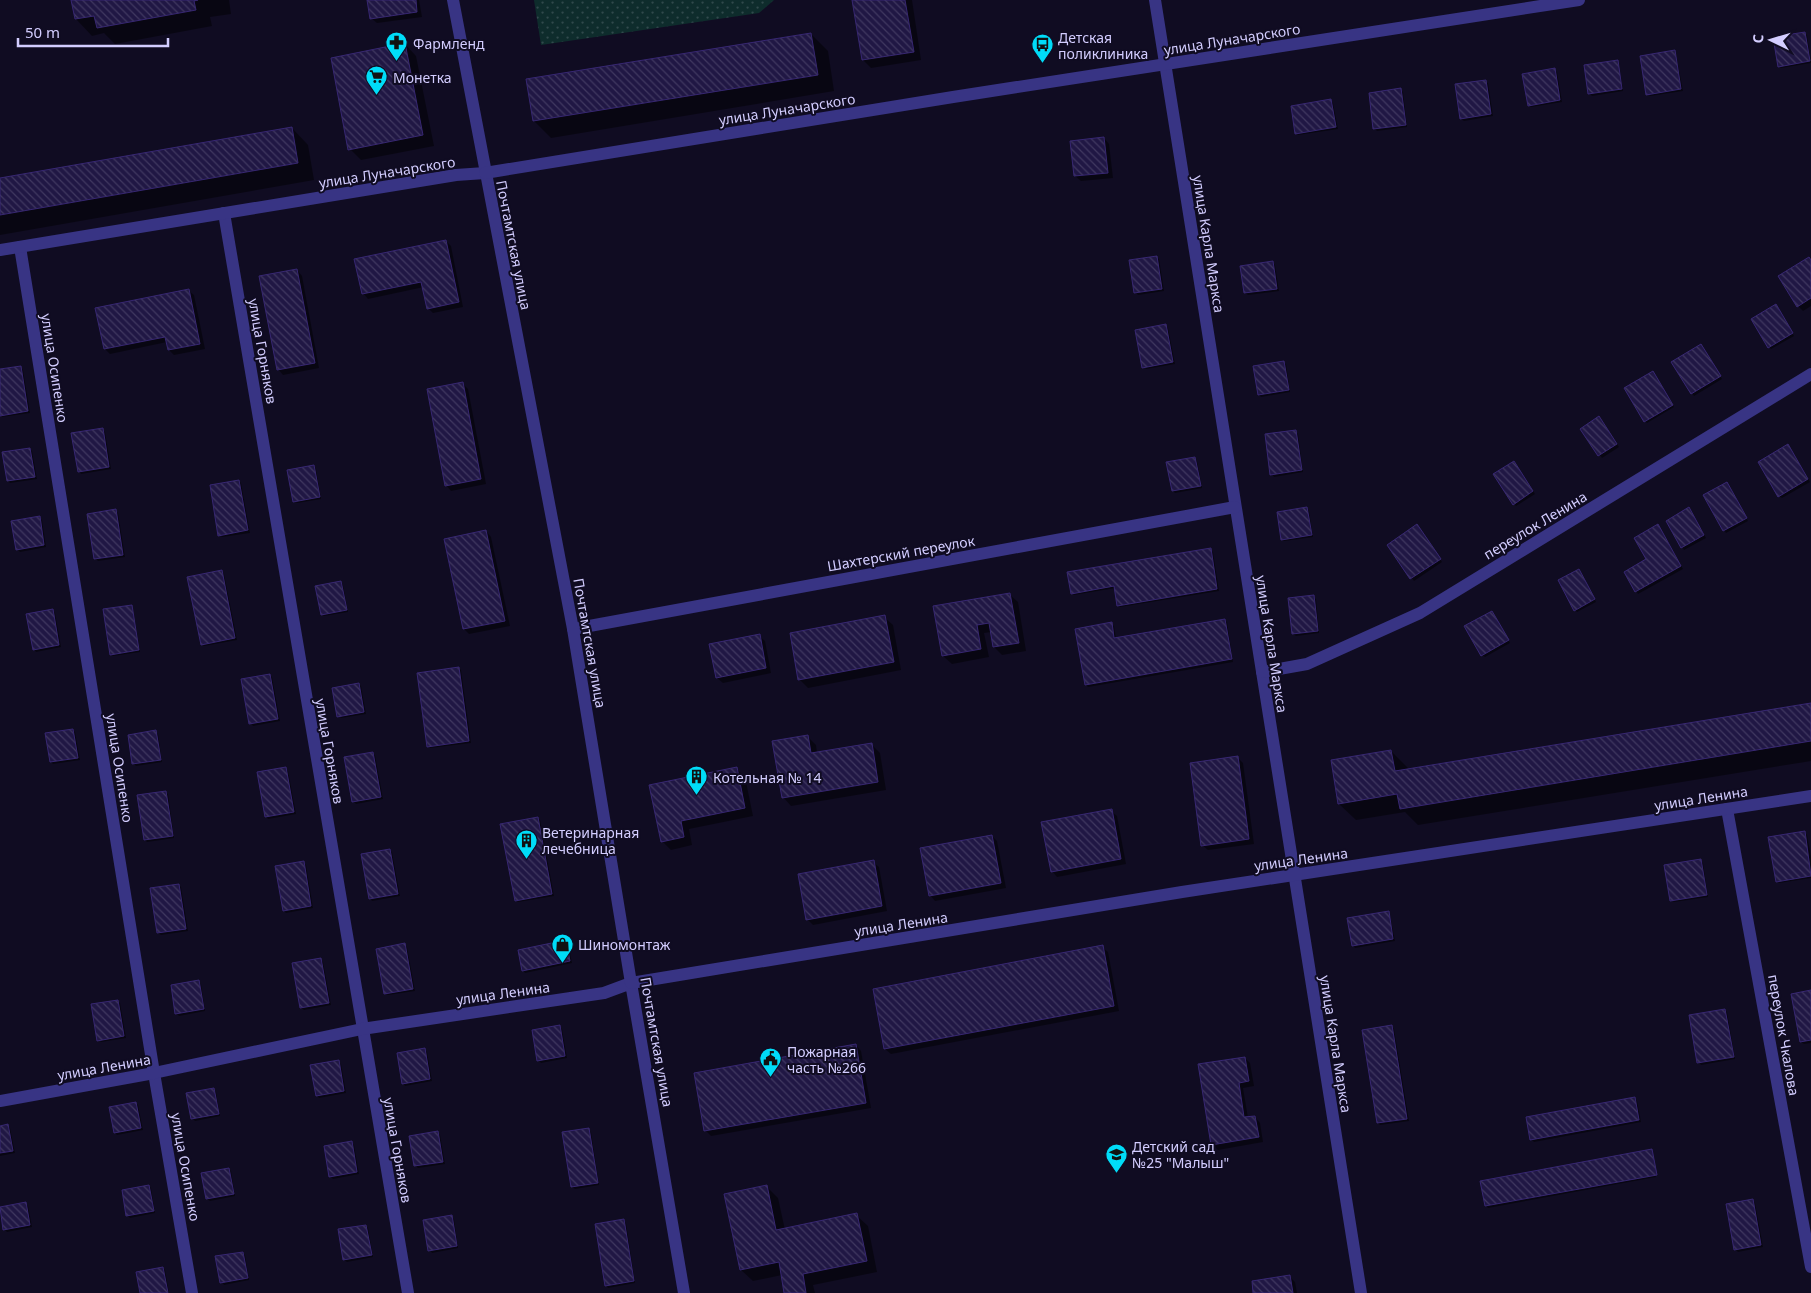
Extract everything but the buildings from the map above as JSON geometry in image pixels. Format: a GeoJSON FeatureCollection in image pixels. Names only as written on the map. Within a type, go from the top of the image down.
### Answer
{"type":"FeatureCollection","features":[{"type":"Feature","properties":{"kind":"street","name":"Почтамтская улица"},"geometry":{"type":"LineString","coordinates":[[453,0],[573,629],[684,1293]]}},
{"type":"Feature","properties":{"kind":"street","name":"улица Карла Маркса"},"geometry":{"type":"LineString","coordinates":[[1155,0],[1361,1293]]}},
{"type":"Feature","properties":{"kind":"street","name":"улица Луначарского"},"geometry":{"type":"LineString","coordinates":[[0,250],[456,175],[485,173],[1579,0]]}},
{"type":"Feature","properties":{"kind":"street","name":"улица Горняков"},"geometry":{"type":"LineString","coordinates":[[224,213],[408,1293]]}},
{"type":"Feature","properties":{"kind":"street","name":"улица Осипенко"},"geometry":{"type":"LineString","coordinates":[[20,247],[154,1073],[192,1293]]}},
{"type":"Feature","properties":{"kind":"street","name":"переулок Ленина"},"geometry":{"type":"LineString","coordinates":[[1262,672],[1307,664],[1420,613],[1811,374]]}},
{"type":"Feature","properties":{"kind":"street","name":"Шахтерский переулок"},"geometry":{"type":"LineString","coordinates":[[573,629],[1235,507]]}},
{"type":"Feature","properties":{"kind":"street","name":"улица Ленина"},"geometry":{"type":"LineString","coordinates":[[0,1101],[154,1073],[362,1029],[604,993],[631,984],[1294,875],[1811,796]]}},
{"type":"Feature","properties":{"kind":"street","name":"переулок Чкалова"},"geometry":{"type":"LineString","coordinates":[[1727,809],[1811,1267]]}},
{"type":"Feature","properties":{"kind":"green space"},"geometry":{"type":"Polygon","coordinates":[[[534,0],[774,0],[759,13],[541,45],[534,0]]]}},
{"type":"Feature","properties":{"kind":"place","name":"Фармленд"},"geometry":{"type":"Point","coordinates":[397,62]}},
{"type":"Feature","properties":{"kind":"place","name":"Детская поликлиника"},"geometry":{"type":"Point","coordinates":[1042,64]}},
{"type":"Feature","properties":{"kind":"place","name":"Монетка"},"geometry":{"type":"Point","coordinates":[377,96]}},
{"type":"Feature","properties":{"kind":"place","name":"Котельная № 14"},"geometry":{"type":"Point","coordinates":[697,796]}},
{"type":"Feature","properties":{"kind":"place","name":"Ветеринарная лечебница"},"geometry":{"type":"Point","coordinates":[526,859]}},
{"type":"Feature","properties":{"kind":"place","name":"Шиномонтаж"},"geometry":{"type":"Point","coordinates":[562,963]}},
{"type":"Feature","properties":{"kind":"place","name":"Пожарная часть №266"},"geometry":{"type":"Point","coordinates":[771,1078]}},
{"type":"Feature","properties":{"kind":"place","name":"Детский сад №25 \"Малыш\""},"geometry":{"type":"Point","coordinates":[1116,1173]}}]}
